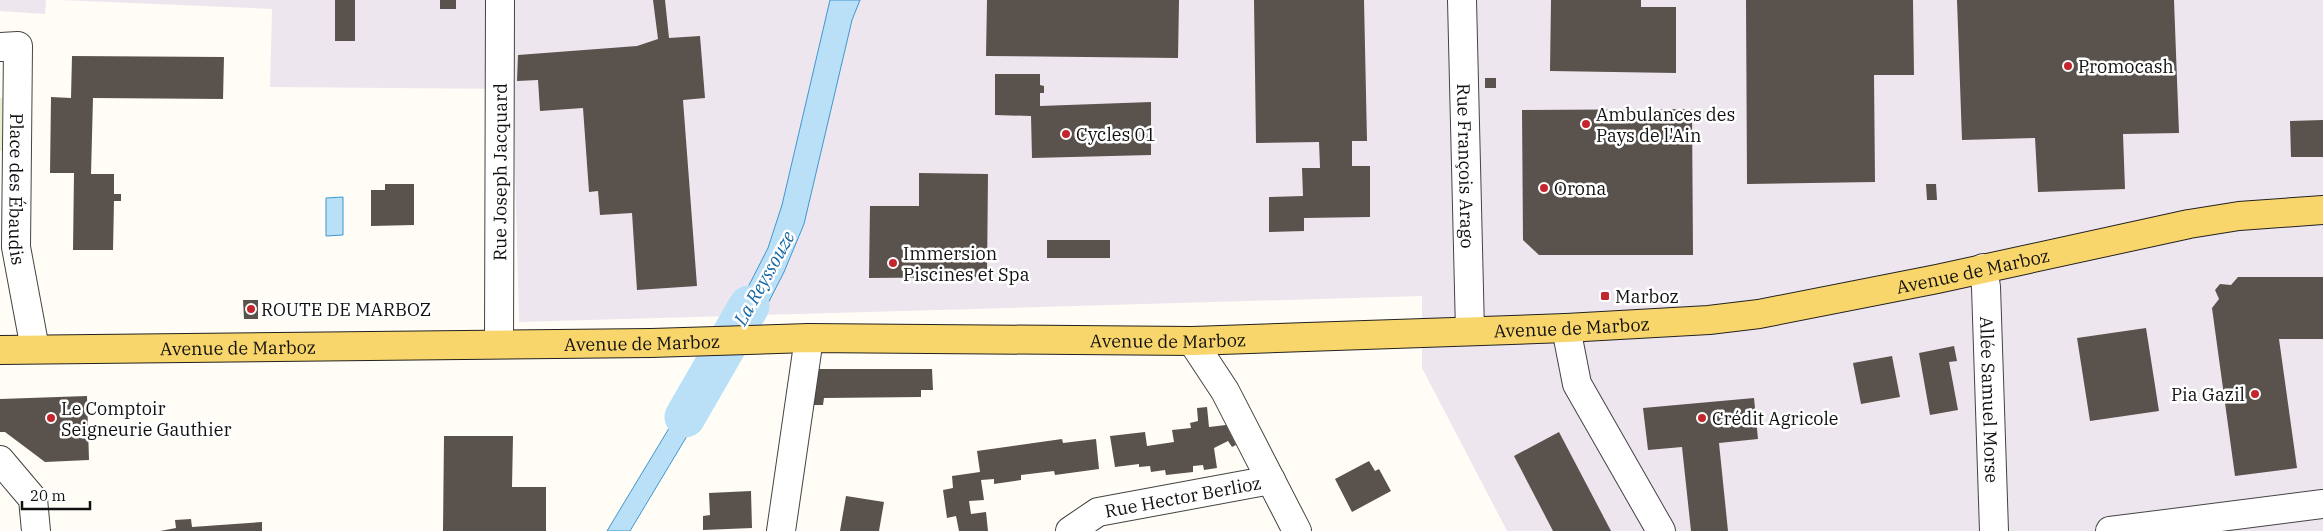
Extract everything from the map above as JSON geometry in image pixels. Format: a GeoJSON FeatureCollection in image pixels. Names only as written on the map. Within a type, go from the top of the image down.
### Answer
{"type":"FeatureCollection","features":[{"type":"Feature","properties":{"kind":"main road","name":"Avenue de Marboz"},"geometry":{"type":"LineString","coordinates":[[0,350],[651,343],[809,338],[1192,341],[1566,328],[1709,320],[1759,314],[2189,224],[2239,216],[2323,210]]}},
{"type":"Feature","properties":{"kind":"street","name":"Rue Joseph Jacquard"},"geometry":{"type":"LineString","coordinates":[[499,344],[500,0]]}},
{"type":"Feature","properties":{"kind":"street","name":"Rue François Arago"},"geometry":{"type":"LineString","coordinates":[[1462,0],[1470,331]]}},
{"type":"Feature","properties":{"kind":"street","name":"Place des Ébaudis"},"geometry":{"type":"LineString","coordinates":[[0,47],[18,46],[16,247],[29,272],[35,349]]}},
{"type":"Feature","properties":{"kind":"street","name":"Allée Samuel Morse"},"geometry":{"type":"LineString","coordinates":[[1983,268],[1986,287],[1994,531]]}},
{"type":"Feature","properties":{"kind":"street"},"geometry":{"type":"LineString","coordinates":[[1566,328],[1577,384],[1661,531]]}},
{"type":"Feature","properties":{"kind":"street"},"geometry":{"type":"LineString","coordinates":[[781,531],[809,338]]}},
{"type":"Feature","properties":{"kind":"street"},"geometry":{"type":"LineString","coordinates":[[1192,341],[1225,391],[1298,531]]}},
{"type":"Feature","properties":{"kind":"street"},"geometry":{"type":"LineString","coordinates":[[0,460],[33,498],[36,531]]}},
{"type":"Feature","properties":{"kind":"street","name":"Rue Hector Berlioz"},"geometry":{"type":"LineString","coordinates":[[1070,531],[1098,512],[1271,480]]}},
{"type":"Feature","properties":{"kind":"street"},"geometry":{"type":"LineString","coordinates":[[2110,531],[2323,504]]}},
{"type":"Feature","properties":{"kind":"shaded area"},"geometry":{"type":"Polygon","coordinates":[[[0,0],[46,0],[45,14],[0,11],[0,0]]]}},
{"type":"Feature","properties":{"kind":"shaded area"},"geometry":{"type":"Polygon","coordinates":[[[59,0],[2323,0],[2323,531],[1507,531],[1422,368],[1422,296],[519,322],[513,89],[270,87],[272,9],[59,0]]]}},
{"type":"Feature","properties":{"kind":"green space"},"geometry":{"type":"Polygon","coordinates":[[[0,98],[3,98],[2,151],[0,151],[0,98]]]}},
{"type":"Feature","properties":{"kind":"water"},"geometry":{"type":"Polygon","coordinates":[[[830,0],[860,0],[852,20],[804,224],[784,272],[754,331],[724,334],[768,248],[782,205],[830,0]]]}},
{"type":"Feature","properties":{"kind":"water"},"geometry":{"type":"Polygon","coordinates":[[[343,197],[343,235],[326,236],[326,198],[343,197]]]}},
{"type":"Feature","properties":{"kind":"water"},"geometry":{"type":"Polygon","coordinates":[[[729,366],[630,531],[607,531],[706,367],[729,366]]]}},
{"type":"Feature","properties":{"kind":"building"},"geometry":{"type":"Polygon","coordinates":[[[335,0],[355,0],[355,41],[335,41],[335,0]]]}},
{"type":"Feature","properties":{"kind":"building"},"geometry":{"type":"Polygon","coordinates":[[[440,0],[456,0],[456,9],[440,9],[440,0]]]}},
{"type":"Feature","properties":{"kind":"building"},"geometry":{"type":"Polygon","coordinates":[[[653,0],[665,0],[669,38],[700,36],[705,98],[683,100],[697,286],[637,290],[632,213],[600,215],[598,191],[589,192],[583,108],[540,111],[538,80],[517,81],[518,55],[637,46],[658,39],[653,0]]]}},
{"type":"Feature","properties":{"kind":"building"},"geometry":{"type":"Polygon","coordinates":[[[987,0],[1179,0],[1178,58],[986,56],[987,0]]]}},
{"type":"Feature","properties":{"kind":"building"},"geometry":{"type":"Polygon","coordinates":[[[1254,0],[1364,0],[1367,141],[1352,141],[1352,166],[1370,166],[1370,217],[1304,218],[1304,231],[1269,232],[1269,197],[1303,196],[1302,168],[1320,168],[1319,142],[1256,143],[1254,0]]]}},
{"type":"Feature","properties":{"kind":"building"},"geometry":{"type":"Polygon","coordinates":[[[1551,0],[1641,0],[1641,7],[1676,7],[1676,73],[1550,71],[1551,0]]]}},
{"type":"Feature","properties":{"kind":"building"},"geometry":{"type":"Polygon","coordinates":[[[1746,0],[1913,0],[1914,75],[1874,75],[1875,182],[1747,184],[1746,0]]]}},
{"type":"Feature","properties":{"kind":"building","name":"Promocash"},"geometry":{"type":"Polygon","coordinates":[[[1957,0],[2174,0],[2179,133],[2123,134],[2125,189],[2038,192],[2035,138],[1962,140],[1957,0]]]}},
{"type":"Feature","properties":{"kind":"building"},"geometry":{"type":"Polygon","coordinates":[[[72,56],[224,57],[223,99],[93,98],[91,174],[114,174],[114,194],[121,194],[121,201],[114,201],[113,250],[73,250],[74,173],[50,173],[51,97],[71,98],[72,56]]]}},
{"type":"Feature","properties":{"kind":"building"},"geometry":{"type":"Polygon","coordinates":[[[995,74],[1040,74],[1040,85],[1044,86],[1044,93],[1040,93],[1040,106],[1151,102],[1151,155],[1032,158],[1031,116],[995,115],[995,74]]]}},
{"type":"Feature","properties":{"kind":"building"},"geometry":{"type":"Polygon","coordinates":[[[1485,78],[1496,78],[1496,88],[1485,88],[1485,78]]]}},
{"type":"Feature","properties":{"kind":"building"},"geometry":{"type":"Polygon","coordinates":[[[1692,109],[1693,255],[1539,255],[1523,240],[1522,110],[1692,109]]]}},
{"type":"Feature","properties":{"kind":"building"},"geometry":{"type":"Polygon","coordinates":[[[2323,120],[2323,157],[2291,157],[2290,121],[2323,120]]]}},
{"type":"Feature","properties":{"kind":"building"},"geometry":{"type":"Polygon","coordinates":[[[919,173],[988,174],[987,277],[869,278],[870,206],[919,206],[919,173]]]}},
{"type":"Feature","properties":{"kind":"building"},"geometry":{"type":"Polygon","coordinates":[[[385,184],[414,184],[414,225],[371,226],[371,190],[385,190],[385,184]]]}},
{"type":"Feature","properties":{"kind":"building"},"geometry":{"type":"Polygon","coordinates":[[[1926,184],[1936,184],[1937,200],[1927,200],[1926,184]]]}},
{"type":"Feature","properties":{"kind":"building"},"geometry":{"type":"Polygon","coordinates":[[[1047,240],[1110,240],[1110,258],[1047,258],[1047,240]]]}},
{"type":"Feature","properties":{"kind":"building","name":"Pia Gazil"},"geometry":{"type":"Polygon","coordinates":[[[2238,277],[2323,277],[2323,339],[2279,339],[2297,468],[2235,476],[2212,308],[2219,299],[2215,290],[2220,284],[2231,285],[2238,277]]]}},
{"type":"Feature","properties":{"kind":"building","name":"ROUTE DE MARBOZ"},"geometry":{"type":"Polygon","coordinates":[[[243,300],[258,300],[258,319],[244,319],[243,300]]]}},
{"type":"Feature","properties":{"kind":"building"},"geometry":{"type":"Polygon","coordinates":[[[2146,328],[2159,411],[2090,421],[2077,338],[2146,328]]]}},
{"type":"Feature","properties":{"kind":"building"},"geometry":{"type":"Polygon","coordinates":[[[1954,346],[1957,361],[1949,362],[1958,410],[1930,415],[1919,353],[1954,346]]]}},
{"type":"Feature","properties":{"kind":"building"},"geometry":{"type":"Polygon","coordinates":[[[1892,356],[1900,397],[1861,404],[1853,363],[1892,356]]]}},
{"type":"Feature","properties":{"kind":"building"},"geometry":{"type":"Polygon","coordinates":[[[818,369],[932,369],[933,390],[921,390],[921,397],[824,398],[823,405],[813,405],[818,369]]]}},
{"type":"Feature","properties":{"kind":"building"},"geometry":{"type":"Polygon","coordinates":[[[87,396],[89,460],[45,462],[5,432],[0,432],[0,399],[87,396]]]}},
{"type":"Feature","properties":{"kind":"building"},"geometry":{"type":"Polygon","coordinates":[[[1754,398],[1758,439],[1719,443],[1728,531],[1691,531],[1682,447],[1648,450],[1643,408],[1754,398]]]}},
{"type":"Feature","properties":{"kind":"building"},"geometry":{"type":"Polygon","coordinates":[[[1207,407],[1209,427],[1226,425],[1236,445],[1232,447],[1228,441],[1214,448],[1217,468],[1204,470],[1203,465],[1193,466],[1193,472],[1166,475],[1165,470],[1151,472],[1150,466],[1139,467],[1139,464],[1115,467],[1110,436],[1145,432],[1147,446],[1174,442],[1172,430],[1191,428],[1190,423],[1198,421],[1197,408],[1207,407]]]}},
{"type":"Feature","properties":{"kind":"building"},"geometry":{"type":"Polygon","coordinates":[[[1559,432],[1611,531],[1553,531],[1514,456],[1559,432]]]}},
{"type":"Feature","properties":{"kind":"building"},"geometry":{"type":"Polygon","coordinates":[[[444,436],[513,436],[512,487],[546,487],[546,531],[443,531],[444,436]]]}},
{"type":"Feature","properties":{"kind":"building"},"geometry":{"type":"Polygon","coordinates":[[[1062,439],[1063,443],[1096,439],[1099,469],[1055,475],[1054,471],[1021,475],[1021,480],[994,484],[994,479],[981,480],[984,500],[969,501],[971,514],[986,512],[988,531],[959,531],[956,516],[947,518],[943,490],[953,488],[952,476],[980,472],[977,451],[1062,439]]]}},
{"type":"Feature","properties":{"kind":"building"},"geometry":{"type":"Polygon","coordinates":[[[1369,461],[1375,471],[1379,469],[1391,491],[1352,512],[1335,479],[1369,461]]]}},
{"type":"Feature","properties":{"kind":"building"},"geometry":{"type":"Polygon","coordinates":[[[751,491],[752,528],[703,530],[703,516],[710,515],[709,493],[751,491]]]}},
{"type":"Feature","properties":{"kind":"building"},"geometry":{"type":"Polygon","coordinates":[[[846,496],[884,502],[879,531],[840,531],[846,496]]]}},
{"type":"Feature","properties":{"kind":"building"},"geometry":{"type":"Polygon","coordinates":[[[191,519],[192,527],[262,522],[262,531],[160,531],[176,528],[175,520],[191,519]]]}},
{"type":"Feature","properties":{"kind":"waterway","name":"La Reyssouze"},"geometry":{"type":"LineString","coordinates":[[685,417],[749,306]]}},
{"type":"Feature","properties":{"kind":"place","name":"Promocash"},"geometry":{"type":"Point","coordinates":[2068,66]}},
{"type":"Feature","properties":{"kind":"place","name":"Ambulances des Pays de l'Ain"},"geometry":{"type":"Point","coordinates":[1586,124]}},
{"type":"Feature","properties":{"kind":"place","name":"Cycles 01"},"geometry":{"type":"Point","coordinates":[1066,134]}},
{"type":"Feature","properties":{"kind":"place","name":"Orona"},"geometry":{"type":"Point","coordinates":[1544,188]}},
{"type":"Feature","properties":{"kind":"place","name":"Immersion Piscines et Spa"},"geometry":{"type":"Point","coordinates":[893,263]}},
{"type":"Feature","properties":{"kind":"place","name":"Marboz"},"geometry":{"type":"Point","coordinates":[1605,296]}},
{"type":"Feature","properties":{"kind":"place","name":"ROUTE DE MARBOZ"},"geometry":{"type":"Point","coordinates":[251,309]}},
{"type":"Feature","properties":{"kind":"place","name":"Pia Gazil"},"geometry":{"type":"Point","coordinates":[2255,394]}},
{"type":"Feature","properties":{"kind":"place","name":"Le Comptoir Seigneurie Gauthier"},"geometry":{"type":"Point","coordinates":[51,418]}},
{"type":"Feature","properties":{"kind":"place","name":"Crédit Agricole"},"geometry":{"type":"Point","coordinates":[1702,418]}}]}
